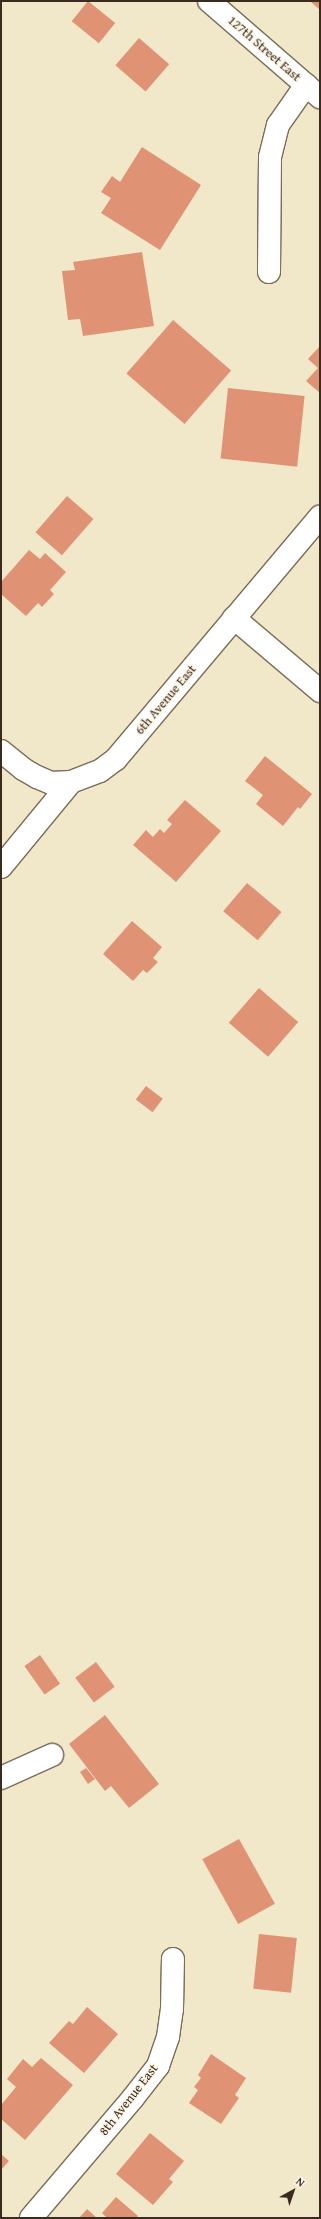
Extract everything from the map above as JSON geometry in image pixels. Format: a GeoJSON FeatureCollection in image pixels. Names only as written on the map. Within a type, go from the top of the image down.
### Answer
{"type":"FeatureCollection","features":[{"type":"Feature","properties":{"kind":"street","name":"127th Street East"},"geometry":{"type":"LineString","coordinates":[[209,1],[313,91]]}},
{"type":"Feature","properties":{"kind":"street"},"geometry":{"type":"LineString","coordinates":[[269,272],[270,157],[278,125],[313,91]]}},
{"type":"Feature","properties":{"kind":"street","name":"6th Avenue East"},"geometry":{"type":"LineString","coordinates":[[1,867],[71,782],[100,771],[116,759],[320,517]]}},
{"type":"Feature","properties":{"kind":"street"},"geometry":{"type":"LineString","coordinates":[[234,618],[320,691]]}},
{"type":"Feature","properties":{"kind":"street"},"geometry":{"type":"LineString","coordinates":[[1,751],[23,769],[37,777],[51,783],[71,782]]}},
{"type":"Feature","properties":{"kind":"street"},"geometry":{"type":"LineString","coordinates":[[1,1778],[52,1755]]}},
{"type":"Feature","properties":{"kind":"street","name":"8th Avenue East"},"geometry":{"type":"LineString","coordinates":[[31,2218],[133,2098],[158,2066],[168,2037],[172,2009],[173,1959]]}},
{"type":"Feature","properties":{"kind":"building"},"geometry":{"type":"Polygon","coordinates":[[[88,1],[115,23],[99,43],[72,21],[88,1]]]}},
{"type":"Feature","properties":{"kind":"building"},"geometry":{"type":"Polygon","coordinates":[[[320,1],[320,10],[311,2],[320,1]]]}},
{"type":"Feature","properties":{"kind":"building"},"geometry":{"type":"Polygon","coordinates":[[[139,38],[169,64],[146,91],[115,65],[139,38]]]}},
{"type":"Feature","properties":{"kind":"building"},"geometry":{"type":"Polygon","coordinates":[[[142,147],[201,185],[160,250],[101,213],[111,198],[101,192],[112,176],[120,182],[142,147]]]}},
{"type":"Feature","properties":{"kind":"building"},"geometry":{"type":"Polygon","coordinates":[[[142,252],[154,326],[83,336],[80,319],[68,320],[62,271],[75,270],[73,262],[142,252]]]}},
{"type":"Feature","properties":{"kind":"building"},"geometry":{"type":"Polygon","coordinates":[[[173,320],[231,371],[185,424],[126,374],[173,320]]]}},
{"type":"Feature","properties":{"kind":"building"},"geometry":{"type":"Polygon","coordinates":[[[320,346],[320,393],[306,381],[318,368],[308,359],[320,346]]]}},
{"type":"Feature","properties":{"kind":"building"},"geometry":{"type":"Polygon","coordinates":[[[228,388],[305,396],[297,467],[221,459],[228,388]]]}},
{"type":"Feature","properties":{"kind":"building"},"geometry":{"type":"Polygon","coordinates":[[[67,496],[93,519],[62,555],[36,532],[67,496]]]}},
{"type":"Feature","properties":{"kind":"building"},"geometry":{"type":"Polygon","coordinates":[[[29,550],[40,559],[45,553],[66,572],[50,590],[54,594],[42,607],[38,603],[26,616],[1,594],[1,582],[29,550]]]}},
{"type":"Feature","properties":{"kind":"building"},"geometry":{"type":"Polygon","coordinates":[[[265,756],[312,794],[300,809],[298,807],[283,826],[256,804],[263,795],[245,781],[265,756]]]}},
{"type":"Feature","properties":{"kind":"building"},"geometry":{"type":"Polygon","coordinates":[[[185,800],[221,831],[176,882],[133,845],[146,830],[153,837],[160,829],[164,833],[172,824],[167,820],[185,800]]]}},
{"type":"Feature","properties":{"kind":"building"},"geometry":{"type":"Polygon","coordinates":[[[247,883],[281,912],[258,940],[223,911],[247,883]]]}},
{"type":"Feature","properties":{"kind":"building"},"geometry":{"type":"Polygon","coordinates":[[[132,921],[162,947],[153,958],[158,962],[147,973],[143,970],[133,981],[103,954],[132,921]]]}},
{"type":"Feature","properties":{"kind":"building"},"geometry":{"type":"Polygon","coordinates":[[[259,988],[298,1022],[268,1057],[229,1023],[259,988]]]}},
{"type":"Feature","properties":{"kind":"building"},"geometry":{"type":"Polygon","coordinates":[[[146,1086],[163,1099],[153,1112],[136,1100],[146,1086]]]}},
{"type":"Feature","properties":{"kind":"building"},"geometry":{"type":"Polygon","coordinates":[[[40,1655],[60,1684],[45,1695],[24,1666],[40,1655]]]}},
{"type":"Feature","properties":{"kind":"building"},"geometry":{"type":"Polygon","coordinates":[[[96,1662],[115,1687],[94,1702],[75,1678],[96,1662]]]}},
{"type":"Feature","properties":{"kind":"building"},"geometry":{"type":"Polygon","coordinates":[[[105,1715],[159,1784],[129,1808],[111,1786],[105,1791],[69,1744],[105,1715]]]}},
{"type":"Feature","properties":{"kind":"building"},"geometry":{"type":"Polygon","coordinates":[[[86,1768],[95,1779],[88,1784],[80,1772],[86,1768]]]}},
{"type":"Feature","properties":{"kind":"building"},"geometry":{"type":"Polygon","coordinates":[[[239,1839],[275,1904],[238,1924],[202,1859],[239,1839]]]}},
{"type":"Feature","properties":{"kind":"building"},"geometry":{"type":"Polygon","coordinates":[[[259,1934],[297,1938],[291,1993],[253,1989],[259,1934]]]}},
{"type":"Feature","properties":{"kind":"building"},"geometry":{"type":"Polygon","coordinates":[[[87,2007],[118,2034],[84,2073],[49,2043],[69,2021],[73,2024],[87,2007]]]}},
{"type":"Feature","properties":{"kind":"building"},"geometry":{"type":"Polygon","coordinates":[[[211,2054],[246,2078],[235,2095],[239,2098],[221,2124],[189,2103],[198,2090],[194,2087],[201,2078],[198,2075],[211,2054]]]}},
{"type":"Feature","properties":{"kind":"building"},"geometry":{"type":"Polygon","coordinates":[[[41,2058],[73,2085],[25,2140],[1,2119],[1,2105],[16,2087],[7,2079],[23,2059],[32,2067],[41,2058]]]}},
{"type":"Feature","properties":{"kind":"building"},"geometry":{"type":"Polygon","coordinates":[[[150,2133],[184,2161],[169,2179],[173,2182],[153,2205],[116,2174],[150,2133]]]}},
{"type":"Feature","properties":{"kind":"building"},"geometry":{"type":"Polygon","coordinates":[[[1,2154],[9,2161],[1,2170],[1,2154]]]}},
{"type":"Feature","properties":{"kind":"building"},"geometry":{"type":"Polygon","coordinates":[[[116,2197],[138,2216],[136,2218],[107,2218],[102,2213],[116,2197]]]}},
{"type":"Feature","properties":{"kind":"building"},"geometry":{"type":"Polygon","coordinates":[[[87,2209],[97,2218],[79,2218],[87,2209]]]}}]}
